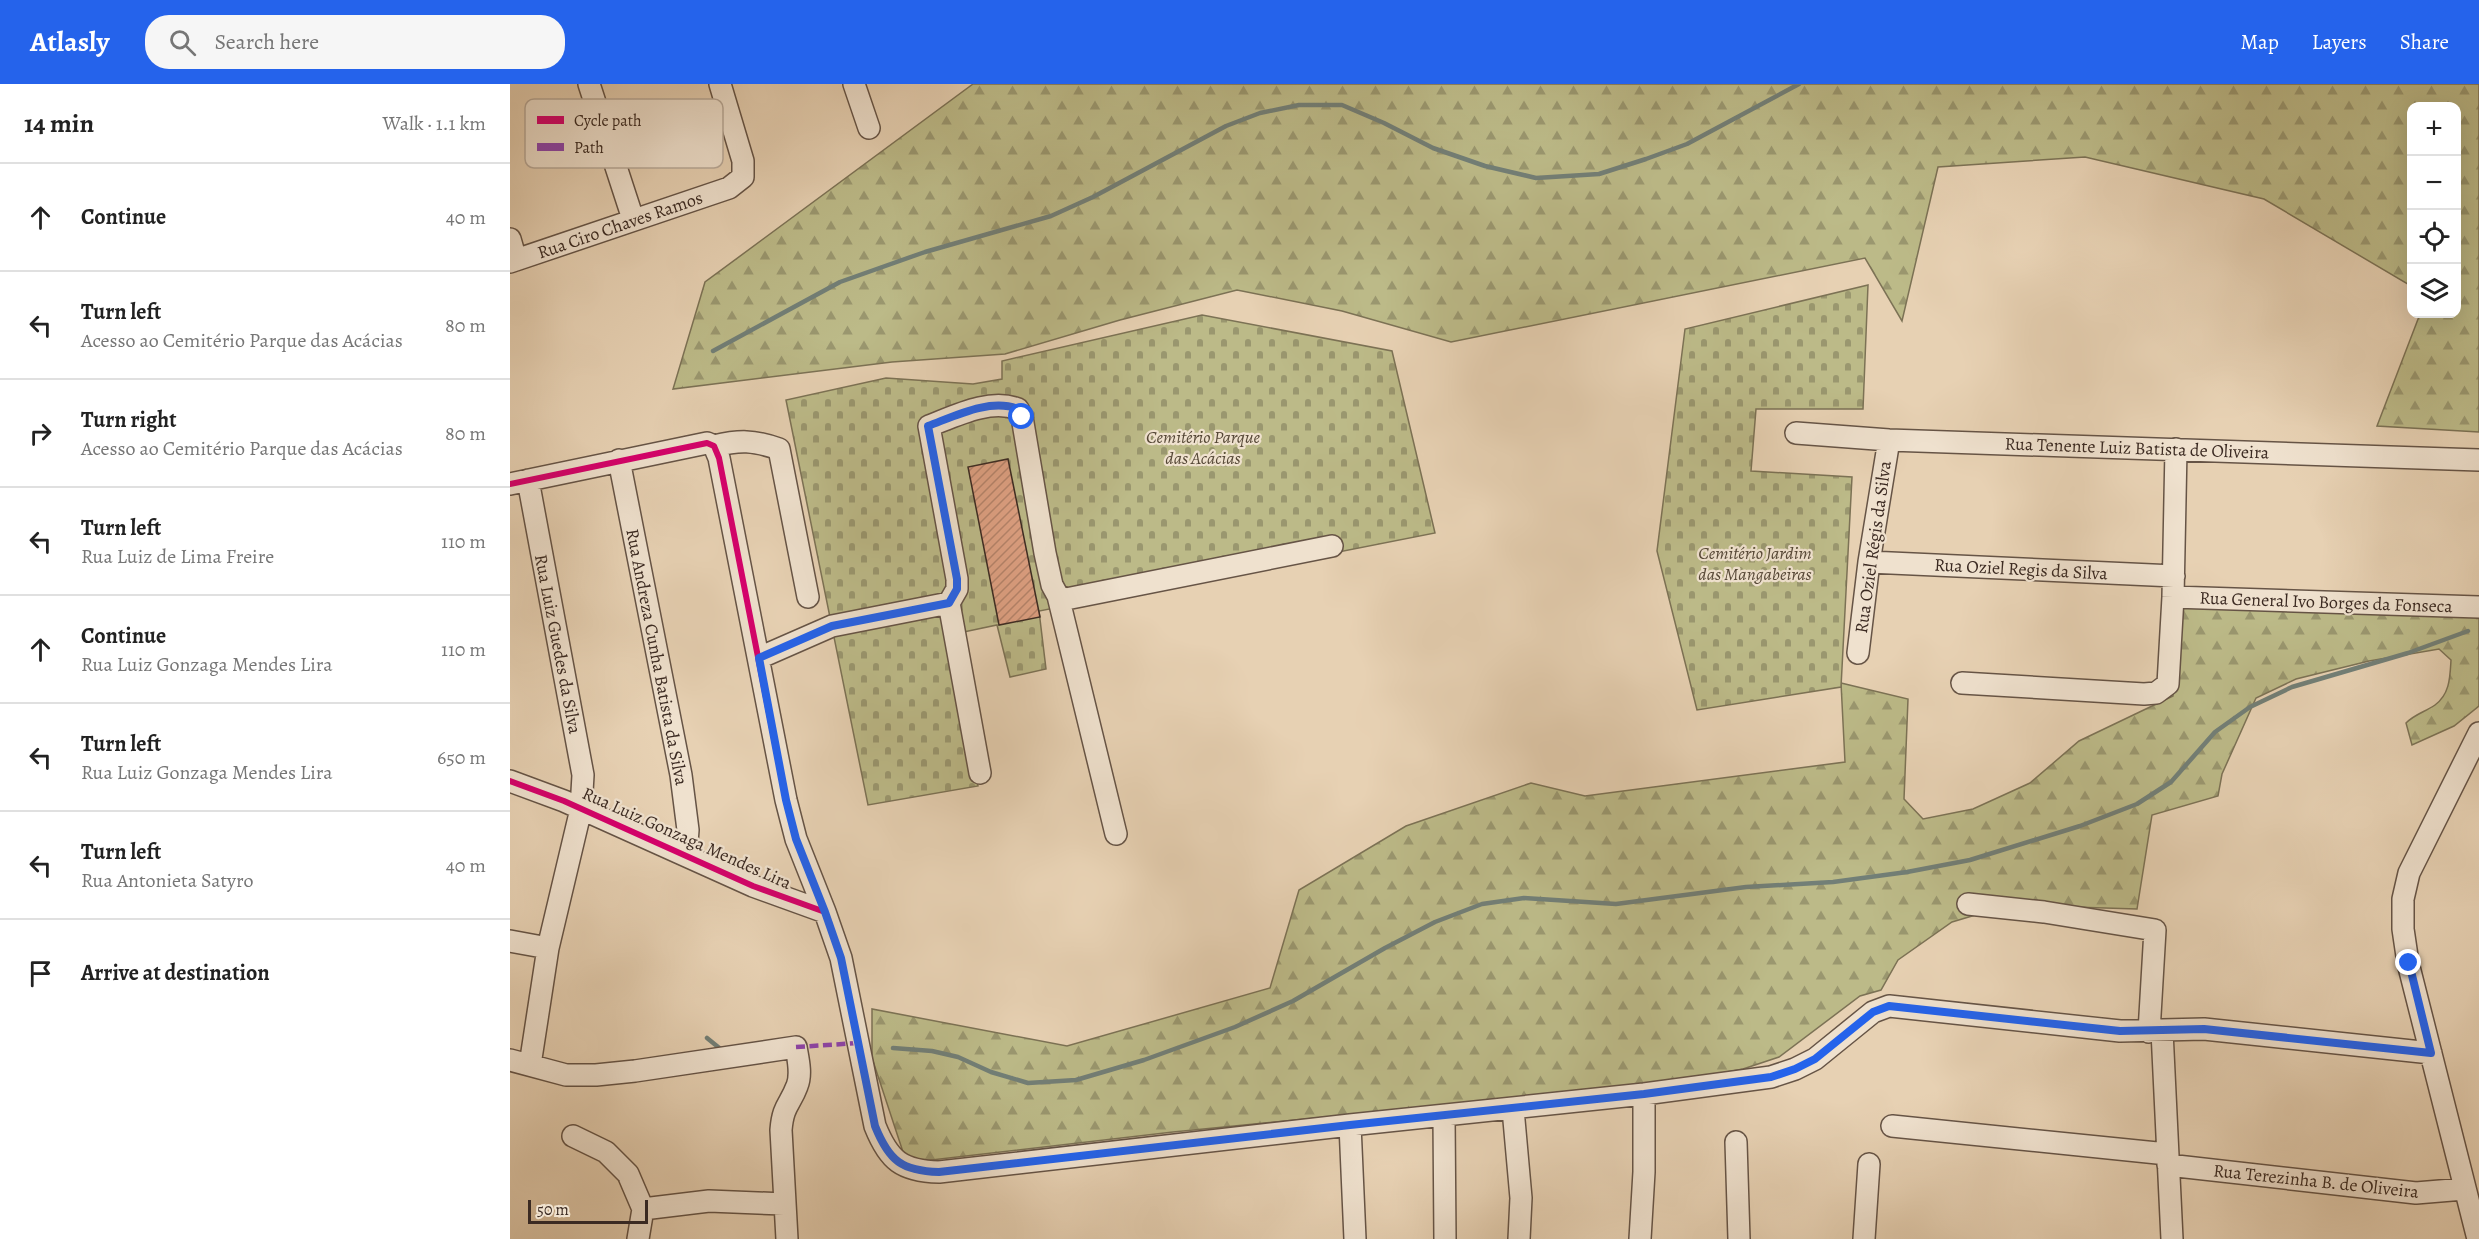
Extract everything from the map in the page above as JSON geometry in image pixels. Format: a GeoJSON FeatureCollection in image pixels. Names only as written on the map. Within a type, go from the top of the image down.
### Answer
{"type":"FeatureCollection","features":[{"type":"Feature","properties":{"kind":"street"},"geometry":{"type":"LineString","coordinates":[[589,84],[594,99]]}},
{"type":"Feature","properties":{"kind":"street","name":"Rua Ciro Chaves Ramos"},"geometry":{"type":"LineString","coordinates":[[513,261],[729,188],[743,177],[745,170],[720,84]]}},
{"type":"Feature","properties":{"kind":"street"},"geometry":{"type":"LineString","coordinates":[[854,84],[869,128]]}},
{"type":"Feature","properties":{"kind":"street"},"geometry":{"type":"LineString","coordinates":[[616,168],[633,219]]}},
{"type":"Feature","properties":{"kind":"street"},"geometry":{"type":"LineString","coordinates":[[510,239],[513,261]]}},
{"type":"Feature","properties":{"kind":"street"},"geometry":{"type":"LineString","coordinates":[[980,773],[949,603],[957,589],[957,579],[928,426],[979,408],[1009,406],[1018,409],[1022,417],[1052,585],[1058,596],[1116,834]]}},
{"type":"Feature","properties":{"kind":"street","name":"Rua Tenente Luiz Batista de Oliveira"},"geometry":{"type":"LineString","coordinates":[[1796,433],[1889,440],[2479,460]]}},
{"type":"Feature","properties":{"kind":"street","name":"Rua Oziel Régis da Silva"},"geometry":{"type":"LineString","coordinates":[[1858,653],[1869,562],[1889,440]]}},
{"type":"Feature","properties":{"kind":"street"},"geometry":{"type":"LineString","coordinates":[[716,452],[735,441],[754,441],[779,449],[808,597]]}},
{"type":"Feature","properties":{"kind":"street"},"geometry":{"type":"LineString","coordinates":[[519,482],[707,444],[716,452],[793,829],[841,958],[875,1126],[882,1144],[892,1158],[904,1167],[920,1172],[939,1172],[1350,1125],[1444,1117],[1771,1077],[1815,1059],[1873,1012],[1889,1006],[2120,1031],[2156,1032],[2204,1029],[2431,1053]]}},
{"type":"Feature","properties":{"kind":"street"},"geometry":{"type":"LineString","coordinates":[[1962,683],[2144,694],[2163,690],[2168,684],[2169,674],[2174,576],[2176,449]]}},
{"type":"Feature","properties":{"kind":"street","name":"Rua Andreza Cunha Batista da Silva"},"geometry":{"type":"LineString","coordinates":[[619,460],[681,775],[688,830],[686,855]]}},
{"type":"Feature","properties":{"kind":"street","name":"Rua Luiz Guedes da Silva"},"geometry":{"type":"LineString","coordinates":[[519,482],[583,775],[581,809],[520,1063]]}},
{"type":"Feature","properties":{"kind":"street"},"geometry":{"type":"LineString","coordinates":[[1058,596],[1066,599],[1332,546]]}},
{"type":"Feature","properties":{"kind":"street","name":"Rua Oziel Regis da Silva"},"geometry":{"type":"LineString","coordinates":[[1869,562],[2174,576]]}},
{"type":"Feature","properties":{"kind":"street","name":"Rua General Ivo Borges da Fonseca"},"geometry":{"type":"LineString","coordinates":[[2173,597],[2479,607]]}},
{"type":"Feature","properties":{"kind":"street"},"geometry":{"type":"LineString","coordinates":[[759,658],[832,626],[949,603]]}},
{"type":"Feature","properties":{"kind":"street"},"geometry":{"type":"LineString","coordinates":[[2478,1239],[2409,963],[2403,929],[2403,899],[2409,873],[2479,733]]}},
{"type":"Feature","properties":{"kind":"street","name":"Rua Luiz Gonzaga Mendes Lira"},"geometry":{"type":"LineString","coordinates":[[510,781],[525,784],[753,886],[825,912]]}},
{"type":"Feature","properties":{"kind":"street"},"geometry":{"type":"LineString","coordinates":[[1968,904],[2044,912],[2155,930],[2156,1032],[2172,1239]]}},
{"type":"Feature","properties":{"kind":"street"},"geometry":{"type":"LineString","coordinates":[[510,941],[548,948]]}},
{"type":"Feature","properties":{"kind":"street"},"geometry":{"type":"LineString","coordinates":[[520,1063],[566,1075],[596,1074],[635,1071],[796,1047],[799,1078],[782,1114],[781,1130],[786,1239]]}},
{"type":"Feature","properties":{"kind":"street"},"geometry":{"type":"LineString","coordinates":[[1640,1239],[1644,1172],[1644,1094]]}},
{"type":"Feature","properties":{"kind":"street"},"geometry":{"type":"LineString","coordinates":[[1513,1109],[1521,1198],[1519,1239]]}},
{"type":"Feature","properties":{"kind":"street"},"geometry":{"type":"LineString","coordinates":[[1444,1117],[1445,1239]]}},
{"type":"Feature","properties":{"kind":"street"},"geometry":{"type":"LineString","coordinates":[[1350,1125],[1355,1239]]}},
{"type":"Feature","properties":{"kind":"street","name":"Rua Terezinha B. de Oliveira"},"geometry":{"type":"LineString","coordinates":[[1892,1126],[2416,1193],[2464,1189]]}},
{"type":"Feature","properties":{"kind":"street"},"geometry":{"type":"LineString","coordinates":[[573,1136],[606,1152],[628,1174],[643,1209],[638,1239]]}},
{"type":"Feature","properties":{"kind":"street"},"geometry":{"type":"LineString","coordinates":[[1736,1142],[1739,1239]]}},
{"type":"Feature","properties":{"kind":"street"},"geometry":{"type":"LineString","coordinates":[[1864,1239],[1869,1164]]}},
{"type":"Feature","properties":{"kind":"street"},"geometry":{"type":"LineString","coordinates":[[643,1209],[709,1201],[784,1204]]}},
{"type":"Feature","properties":{"kind":"green space"},"geometry":{"type":"Polygon","coordinates":[[[973,84],[2479,84],[2479,432],[2377,426],[2418,318],[2461,318],[2461,102],[2407,102],[2407,284],[2264,199],[2085,157],[1938,167],[1902,321],[1865,258],[1451,342],[1342,311],[1237,290],[1120,320],[1005,354],[892,362],[673,389],[705,282],[973,84]]]}},
{"type":"Feature","properties":{"kind":"green space","name":"Cemitério Jardim das Mangabeiras"},"geometry":{"type":"Polygon","coordinates":[[[1868,285],[1863,409],[1756,409],[1751,471],[1852,477],[1841,687],[1697,710],[1657,551],[1685,329],[1868,285]]]}},
{"type":"Feature","properties":{"kind":"green space","name":"Cemitério Parque das Acácias"},"geometry":{"type":"Polygon","coordinates":[[[1202,315],[1392,351],[1435,533],[1039,611],[1046,669],[1010,677],[997,625],[954,634],[978,786],[868,805],[786,400],[886,378],[973,384],[1002,379],[1002,361],[1202,315]]]}},
{"type":"Feature","properties":{"kind":"green space"},"geometry":{"type":"Polygon","coordinates":[[[2174,607],[2479,617],[2479,706],[2454,726],[2412,745],[2406,723],[2440,701],[2448,685],[2451,660],[2439,649],[2369,661],[2296,679],[2256,698],[2222,774],[2218,796],[2152,815],[2137,909],[2009,905],[1952,922],[1898,960],[1881,990],[1860,996],[1779,1057],[1743,1069],[1662,1084],[1173,1132],[914,1162],[904,1155],[872,1058],[872,1009],[1067,1046],[1270,988],[1299,890],[1406,826],[1531,783],[1585,796],[1845,762],[1841,683],[1908,699],[1904,799],[1923,819],[1973,809],[2030,783],[2079,741],[2173,696],[2174,607]]]}},
{"type":"Feature","properties":{"kind":"building"},"geometry":{"type":"Polygon","coordinates":[[[1008,459],[1040,617],[999,625],[968,467],[1008,459]]]}},
{"type":"Feature","properties":{"kind":"waterway"},"geometry":{"type":"LineString","coordinates":[[713,351],[840,282],[925,252],[1051,216],[1093,197],[1226,126],[1260,113],[1299,105],[1342,105],[1433,148],[1485,166],[1536,178],[1599,174],[1646,159],[1687,144],[1799,84]]}},
{"type":"Feature","properties":{"kind":"waterway"},"geometry":{"type":"LineString","coordinates":[[893,1048],[932,1051],[958,1057],[991,1072],[1028,1083],[1076,1080],[1144,1060],[1235,1027],[1293,1001],[1435,922],[1482,904],[1524,898],[1616,904],[1746,887],[1833,882],[1907,872],[1970,860],[2080,826],[2137,804],[2171,782],[2215,732],[2250,707],[2292,687],[2408,653],[2468,631]]}},
{"type":"Feature","properties":{"kind":"waterway"},"geometry":{"type":"LineString","coordinates":[[707,1038],[723,1051]]}},
{"type":"Feature","properties":{"kind":"marked path"},"geometry":{"type":"LineString","coordinates":[[796,1047],[858,1043]]}},
{"type":"Feature","properties":{"kind":"cycle path"},"geometry":{"type":"LineString","coordinates":[[510,484],[707,443],[714,446],[719,458],[786,800],[796,839],[825,912]]}},
{"type":"Feature","properties":{"kind":"cycle path"},"geometry":{"type":"LineString","coordinates":[[510,781],[564,801],[753,886],[825,912],[841,958],[875,1126],[886,1148],[898,1162],[926,1171],[939,1172],[1644,1094],[1771,1077],[1815,1059],[1873,1012],[1889,1006],[2120,1031],[2204,1029],[2431,1053]]}},
{"type":"Feature","properties":{"kind":"route"},"geometry":{"type":"LineString","coordinates":[[1022,417],[1018,409],[1009,406],[979,408],[928,426],[957,579],[957,589],[949,603],[832,626],[759,658],[786,800],[796,839],[841,958],[875,1126],[882,1144],[892,1158],[904,1167],[920,1172],[939,1172],[1350,1125],[1444,1117],[1771,1077],[1815,1059],[1873,1012],[1889,1006],[2120,1031],[2162,1032],[2204,1029],[2431,1053],[2409,963]]}}]}
